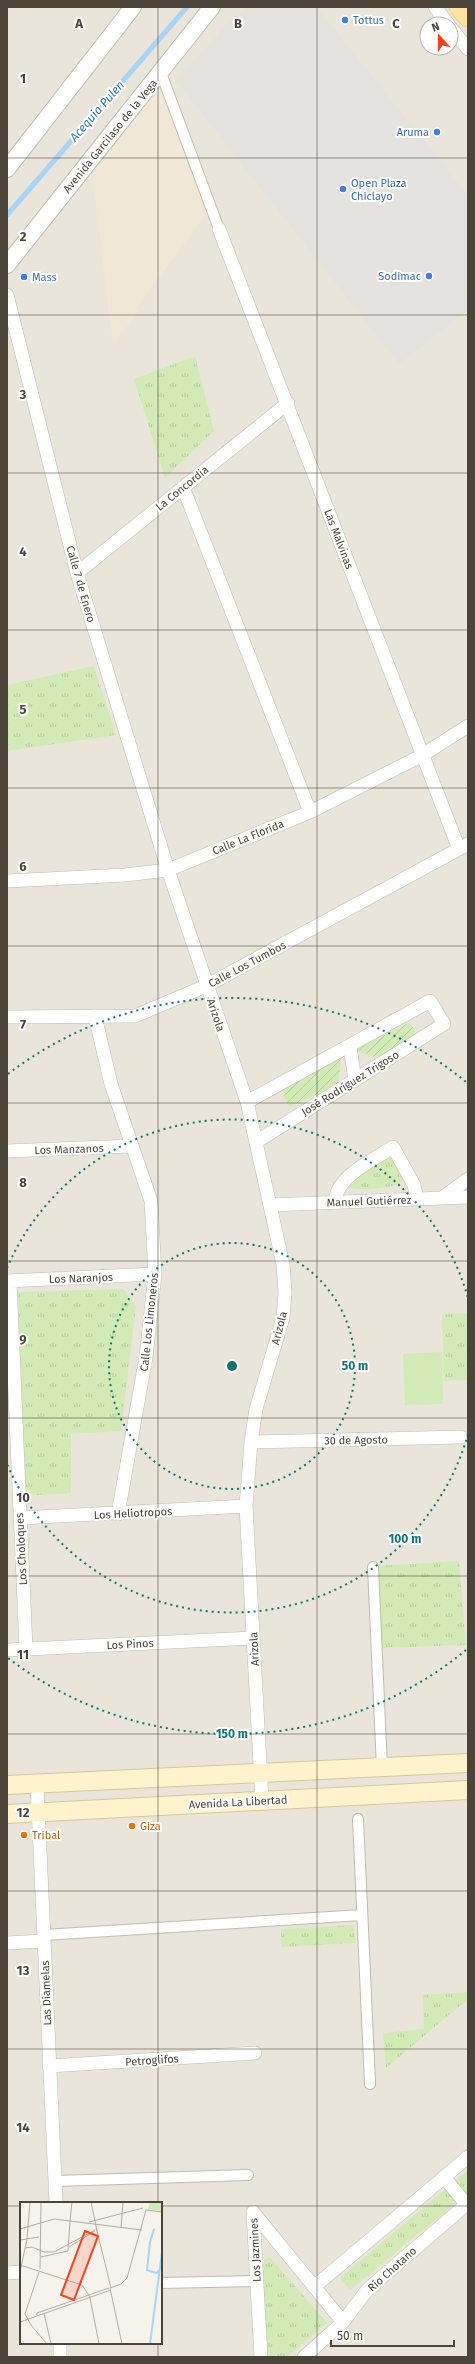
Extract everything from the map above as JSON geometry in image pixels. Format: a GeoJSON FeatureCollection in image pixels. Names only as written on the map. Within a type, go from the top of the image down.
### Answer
{"type":"FeatureCollection","features":[{"type":"Feature","properties":{"kind":"main road"},"geometry":{"type":"LineString","coordinates":[[460,7],[468,16]]}},
{"type":"Feature","properties":{"kind":"main road"},"geometry":{"type":"LineString","coordinates":[[7,1785],[468,1763]]}},
{"type":"Feature","properties":{"kind":"main road","name":"Avenida La Libertad"},"geometry":{"type":"LineString","coordinates":[[7,1814],[468,1790]]}},
{"type":"Feature","properties":{"kind":"street"},"geometry":{"type":"LineString","coordinates":[[7,169],[133,7]]}},
{"type":"Feature","properties":{"kind":"street","name":"Avenida Garcilaso de la Vega"},"geometry":{"type":"LineString","coordinates":[[7,265],[212,7]]}},
{"type":"Feature","properties":{"kind":"street"},"geometry":{"type":"LineString","coordinates":[[435,7],[442,16]]}},
{"type":"Feature","properties":{"kind":"street"},"geometry":{"type":"LineString","coordinates":[[459,38],[468,49]]}},
{"type":"Feature","properties":{"kind":"street"},"geometry":{"type":"LineString","coordinates":[[161,73],[219,229]]}},
{"type":"Feature","properties":{"kind":"street","name":"Las Malvinas"},"geometry":{"type":"LineString","coordinates":[[219,229],[288,403],[421,756],[463,847]]}},
{"type":"Feature","properties":{"kind":"street","name":"Calle 7 de Enero"},"geometry":{"type":"LineString","coordinates":[[7,295],[77,573],[168,870]]}},
{"type":"Feature","properties":{"kind":"street","name":"La Concordia"},"geometry":{"type":"LineString","coordinates":[[77,573],[288,403]]}},
{"type":"Feature","properties":{"kind":"street"},"geometry":{"type":"LineString","coordinates":[[183,487],[310,812]]}},
{"type":"Feature","properties":{"kind":"street","name":"Calle La Florida"},"geometry":{"type":"LineString","coordinates":[[7,881],[125,875],[168,870],[310,812],[421,756],[468,726]]}},
{"type":"Feature","properties":{"kind":"street","name":"Calle Los Tumbos"},"geometry":{"type":"LineString","coordinates":[[7,1017],[135,1016],[206,986],[463,847]]}},
{"type":"Feature","properties":{"kind":"street","name":"Arizola"},"geometry":{"type":"LineString","coordinates":[[168,870],[206,986],[247,1102],[283,1264],[285,1293],[282,1318],[256,1409],[250,1442],[246,1506],[262,1801]]}},
{"type":"Feature","properties":{"kind":"street","name":"José Rodríguez Trigoso"},"geometry":{"type":"LineString","coordinates":[[256,1142],[444,1024],[430,1001],[350,1047]]}},
{"type":"Feature","properties":{"kind":"street","name":"Calle Los Limoneros"},"geometry":{"type":"LineString","coordinates":[[95,1016],[111,1084],[151,1201],[155,1274],[146,1357],[118,1514]]}},
{"type":"Feature","properties":{"kind":"street"},"geometry":{"type":"LineString","coordinates":[[247,1102],[350,1047],[355,1080]]}},
{"type":"Feature","properties":{"kind":"street","name":"Los Manzanos"},"geometry":{"type":"LineString","coordinates":[[7,1151],[131,1146]]}},
{"type":"Feature","properties":{"kind":"street"},"geometry":{"type":"LineString","coordinates":[[336,1202],[335,1194],[342,1182],[393,1148],[414,1185],[416,1199]]}},
{"type":"Feature","properties":{"kind":"street"},"geometry":{"type":"LineString","coordinates":[[442,1198],[468,1179]]}},
{"type":"Feature","properties":{"kind":"street","name":"Manuel Gutiérrez"},"geometry":{"type":"LineString","coordinates":[[270,1205],[468,1197]]}},
{"type":"Feature","properties":{"kind":"street","name":"Los Naranjos"},"geometry":{"type":"LineString","coordinates":[[8,1281],[155,1274]]}},
{"type":"Feature","properties":{"kind":"street","name":"Los Choloques"},"geometry":{"type":"LineString","coordinates":[[8,1281],[26,1649]]}},
{"type":"Feature","properties":{"kind":"street","name":"30 de Agosto"},"geometry":{"type":"LineString","coordinates":[[250,1442],[461,1437]]}},
{"type":"Feature","properties":{"kind":"street","name":"Los Heliotropos"},"geometry":{"type":"LineString","coordinates":[[20,1518],[118,1514],[246,1506]]}},
{"type":"Feature","properties":{"kind":"street"},"geometry":{"type":"LineString","coordinates":[[373,1567],[382,1768]]}},
{"type":"Feature","properties":{"kind":"street","name":"Los Pinos"},"geometry":{"type":"LineString","coordinates":[[7,1650],[253,1638]]}},
{"type":"Feature","properties":{"kind":"street","name":"Las Diamelas"},"geometry":{"type":"LineString","coordinates":[[37,1784],[56,2202]]}},
{"type":"Feature","properties":{"kind":"street"},"geometry":{"type":"LineString","coordinates":[[358,1819],[370,2084]]}},
{"type":"Feature","properties":{"kind":"street"},"geometry":{"type":"LineString","coordinates":[[7,1943],[44,1938],[362,1915]]}},
{"type":"Feature","properties":{"kind":"street","name":"Petroglifos"},"geometry":{"type":"LineString","coordinates":[[49,2066],[255,2053]]}},
{"type":"Feature","properties":{"kind":"street"},"geometry":{"type":"LineString","coordinates":[[314,2287],[468,2156]]}},
{"type":"Feature","properties":{"kind":"street"},"geometry":{"type":"LineString","coordinates":[[55,2181],[248,2175]]}},
{"type":"Feature","properties":{"kind":"street"},"geometry":{"type":"LineString","coordinates":[[444,2177],[467,2203]]}},
{"type":"Feature","properties":{"kind":"street","name":"Río Chotano"},"geometry":{"type":"LineString","coordinates":[[304,2357],[343,2322],[368,2289],[467,2203]]}},
{"type":"Feature","properties":{"kind":"street","name":"Los Jazmines"},"geometry":{"type":"LineString","coordinates":[[261,2357],[253,2212],[343,2322]]}},
{"type":"Feature","properties":{"kind":"street"},"geometry":{"type":"LineString","coordinates":[[7,2273],[20,2272]]}},
{"type":"Feature","properties":{"kind":"street"},"geometry":{"type":"LineString","coordinates":[[162,2283],[257,2281]]}},
{"type":"Feature","properties":{"kind":"street"},"geometry":{"type":"LineString","coordinates":[[60,2344],[60,2357]]}},
{"type":"Feature","properties":{"kind":"shaded area"},"geometry":{"type":"Polygon","coordinates":[[[7,7],[468,7],[468,2357],[7,2357],[7,7]]]}},
{"type":"Feature","properties":{"kind":"shaded area","name":"Open Plaza Chiclayo"},"geometry":{"type":"Polygon","coordinates":[[[248,7],[317,7],[468,195],[468,310],[399,364],[176,81],[228,23],[248,7]]]}},
{"type":"Feature","properties":{"kind":"shaded area"},"geometry":{"type":"Polygon","coordinates":[[[164,83],[210,208],[136,309],[138,311],[113,346],[92,173],[164,83]]]}},
{"type":"Feature","properties":{"kind":"green space"},"geometry":{"type":"Polygon","coordinates":[[[195,356],[214,431],[165,478],[134,379],[195,356]]]}},
{"type":"Feature","properties":{"kind":"green space"},"geometry":{"type":"Polygon","coordinates":[[[94,666],[116,735],[7,751],[7,685],[94,666]]]}},
{"type":"Feature","properties":{"kind":"green space"},"geometry":{"type":"Polygon","coordinates":[[[408,1023],[414,1028],[417,1037],[379,1059],[355,1050],[408,1023]]]}},
{"type":"Feature","properties":{"kind":"green space"},"geometry":{"type":"Polygon","coordinates":[[[341,1057],[338,1085],[289,1107],[284,1097],[283,1088],[341,1057]]]}},
{"type":"Feature","properties":{"kind":"green space"},"geometry":{"type":"Polygon","coordinates":[[[390,1157],[395,1161],[403,1177],[401,1183],[372,1189],[343,1187],[363,1170],[390,1157]]]}},
{"type":"Feature","properties":{"kind":"green space"},"geometry":{"type":"Polygon","coordinates":[[[123,1289],[136,1306],[121,1431],[71,1434],[71,1493],[24,1496],[18,1292],[123,1289]]]}},
{"type":"Feature","properties":{"kind":"green space"},"geometry":{"type":"Polygon","coordinates":[[[468,1313],[468,1380],[444,1381],[442,1314],[468,1313]]]}},
{"type":"Feature","properties":{"kind":"green space"},"geometry":{"type":"Polygon","coordinates":[[[442,1352],[443,1404],[405,1405],[403,1354],[442,1352]]]}},
{"type":"Feature","properties":{"kind":"green space"},"geometry":{"type":"Polygon","coordinates":[[[459,1561],[466,1645],[379,1648],[377,1566],[459,1561]]]}},
{"type":"Feature","properties":{"kind":"green space"},"geometry":{"type":"Polygon","coordinates":[[[354,1925],[355,1943],[281,1947],[281,1929],[354,1925]]]}},
{"type":"Feature","properties":{"kind":"green space"},"geometry":{"type":"Polygon","coordinates":[[[468,1992],[468,1999],[386,2068],[383,2033],[424,2029],[423,1995],[468,1992]]]}},
{"type":"Feature","properties":{"kind":"green space"},"geometry":{"type":"Polygon","coordinates":[[[468,2170],[468,2193],[350,2290],[340,2278],[468,2170]]]}},
{"type":"Feature","properties":{"kind":"green space"},"geometry":{"type":"Polygon","coordinates":[[[270,2257],[327,2323],[287,2357],[266,2357],[261,2261],[270,2257]]]}},
{"type":"Feature","properties":{"kind":"waterway","name":"Acequia Pulen"},"geometry":{"type":"LineString","coordinates":[[7,215],[187,7]]}},
{"type":"Feature","properties":{"kind":"place","name":"Tottus"},"geometry":{"type":"Point","coordinates":[345,20]}},
{"type":"Feature","properties":{"kind":"place","name":"Aruma"},"geometry":{"type":"Point","coordinates":[437,132]}},
{"type":"Feature","properties":{"kind":"place","name":"Open Plaza Chiclayo"},"geometry":{"type":"Point","coordinates":[343,189]}},
{"type":"Feature","properties":{"kind":"place","name":"Sodimac"},"geometry":{"type":"Point","coordinates":[429,276]}},
{"type":"Feature","properties":{"kind":"place","name":"Mass"},"geometry":{"type":"Point","coordinates":[24,277]}},
{"type":"Feature","properties":{"kind":"place","name":"Giza"},"geometry":{"type":"Point","coordinates":[132,1826]}},
{"type":"Feature","properties":{"kind":"place","name":"Tribal"},"geometry":{"type":"Point","coordinates":[24,1835]}}]}
